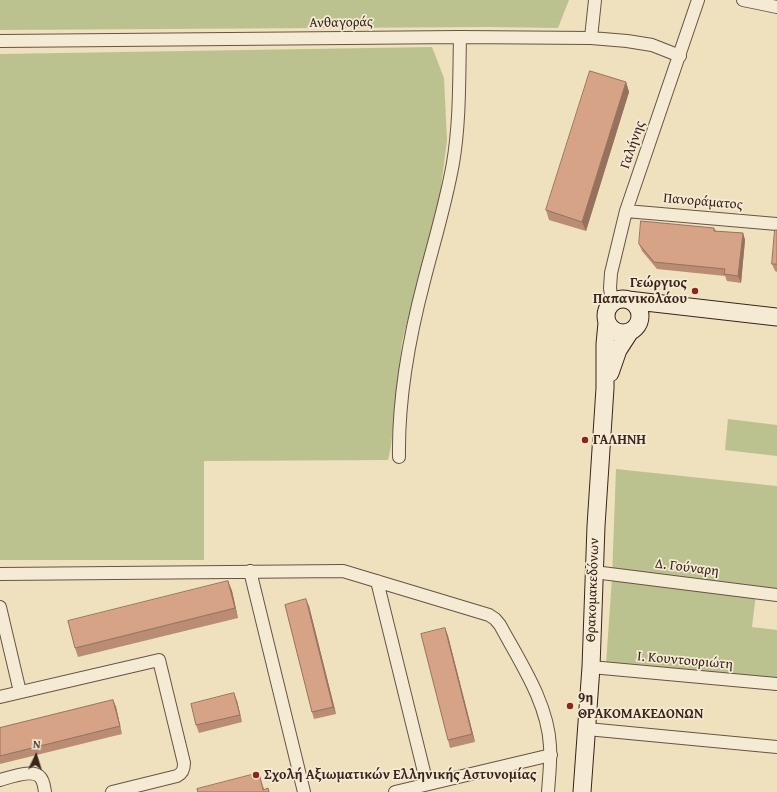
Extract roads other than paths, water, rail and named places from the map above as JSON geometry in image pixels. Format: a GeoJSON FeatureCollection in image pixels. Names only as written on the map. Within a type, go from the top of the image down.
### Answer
{"type":"FeatureCollection","features":[{"type":"Feature","properties":{"kind":"main road"},"geometry":{"type":"LineString","coordinates":[[620,301],[680,305],[777,317]]}},
{"type":"Feature","properties":{"kind":"main road"},"geometry":{"type":"LineString","coordinates":[[620,301],[637,306],[640,310],[634,327]]}},
{"type":"Feature","properties":{"kind":"main road","name":"Θρακομακεδόνων"},"geometry":{"type":"LineString","coordinates":[[582,792],[591,667],[594,572],[605,388],[606,314],[620,301]]}},
{"type":"Feature","properties":{"kind":"main road"},"geometry":{"type":"LineString","coordinates":[[607,323],[618,333],[680,305]]}},
{"type":"Feature","properties":{"kind":"main road","name":"Θρακομακεδόνων"},"geometry":{"type":"LineString","coordinates":[[605,388],[616,355],[634,327]]}},
{"type":"Feature","properties":{"kind":"street"},"geometry":{"type":"LineString","coordinates":[[591,38],[595,0]]}},
{"type":"Feature","properties":{"kind":"street","name":"Γαλήνης"},"geometry":{"type":"LineString","coordinates":[[620,301],[610,288],[611,274],[626,211],[698,0]]}},
{"type":"Feature","properties":{"kind":"street"},"geometry":{"type":"LineString","coordinates":[[743,0],[777,7]]}},
{"type":"Feature","properties":{"kind":"street"},"geometry":{"type":"LineString","coordinates":[[399,457],[400,416],[409,346],[448,189],[453,162],[458,104],[460,36]]}},
{"type":"Feature","properties":{"kind":"street","name":"Ανθαγοράς"},"geometry":{"type":"LineString","coordinates":[[0,41],[460,36],[591,38],[652,45],[680,56]]}},
{"type":"Feature","properties":{"kind":"street","name":"Πανοράματος"},"geometry":{"type":"LineString","coordinates":[[626,211],[777,222]]}},
{"type":"Feature","properties":{"kind":"street"},"geometry":{"type":"LineString","coordinates":[[250,571],[304,792]]}},
{"type":"Feature","properties":{"kind":"street"},"geometry":{"type":"LineString","coordinates":[[0,574],[343,571],[482,613],[495,619],[500,625],[535,690],[548,729],[551,755],[548,792]]}},
{"type":"Feature","properties":{"kind":"street","name":"Δ. Γούναρη"},"geometry":{"type":"LineString","coordinates":[[594,572],[777,595]]}},
{"type":"Feature","properties":{"kind":"street"},"geometry":{"type":"LineString","coordinates":[[377,581],[428,784]]}},
{"type":"Feature","properties":{"kind":"street"},"geometry":{"type":"LineString","coordinates":[[0,607],[20,692]]}},
{"type":"Feature","properties":{"kind":"street"},"geometry":{"type":"LineString","coordinates":[[0,698],[159,660],[184,768],[182,773],[177,776],[112,792]]}},
{"type":"Feature","properties":{"kind":"street","name":"Ι. Κουντουριώτη"},"geometry":{"type":"LineString","coordinates":[[591,667],[777,684]]}},
{"type":"Feature","properties":{"kind":"street"},"geometry":{"type":"LineString","coordinates":[[587,729],[777,747]]}},
{"type":"Feature","properties":{"kind":"street"},"geometry":{"type":"LineString","coordinates":[[395,792],[551,755]]}},
{"type":"Feature","properties":{"kind":"street"},"geometry":{"type":"LineString","coordinates":[[0,780],[34,773],[40,776],[46,792]]}},
{"type":"Feature","properties":{"kind":"place","name":"Γεώργιος Παπανικολάου"},"geometry":{"type":"Point","coordinates":[695,291]}},
{"type":"Feature","properties":{"kind":"place","name":"ΓΑΛΗΝΗ"},"geometry":{"type":"Point","coordinates":[585,440]}},
{"type":"Feature","properties":{"kind":"place","name":"9η ΘΡΑΚΟΜΑΚΕΔΟΝΩΝ"},"geometry":{"type":"Point","coordinates":[570,706]}},
{"type":"Feature","properties":{"kind":"place","name":"Σχολή Αξιωματικών Ελληνικής Αστυνομίας"},"geometry":{"type":"Point","coordinates":[256,775]}}]}
